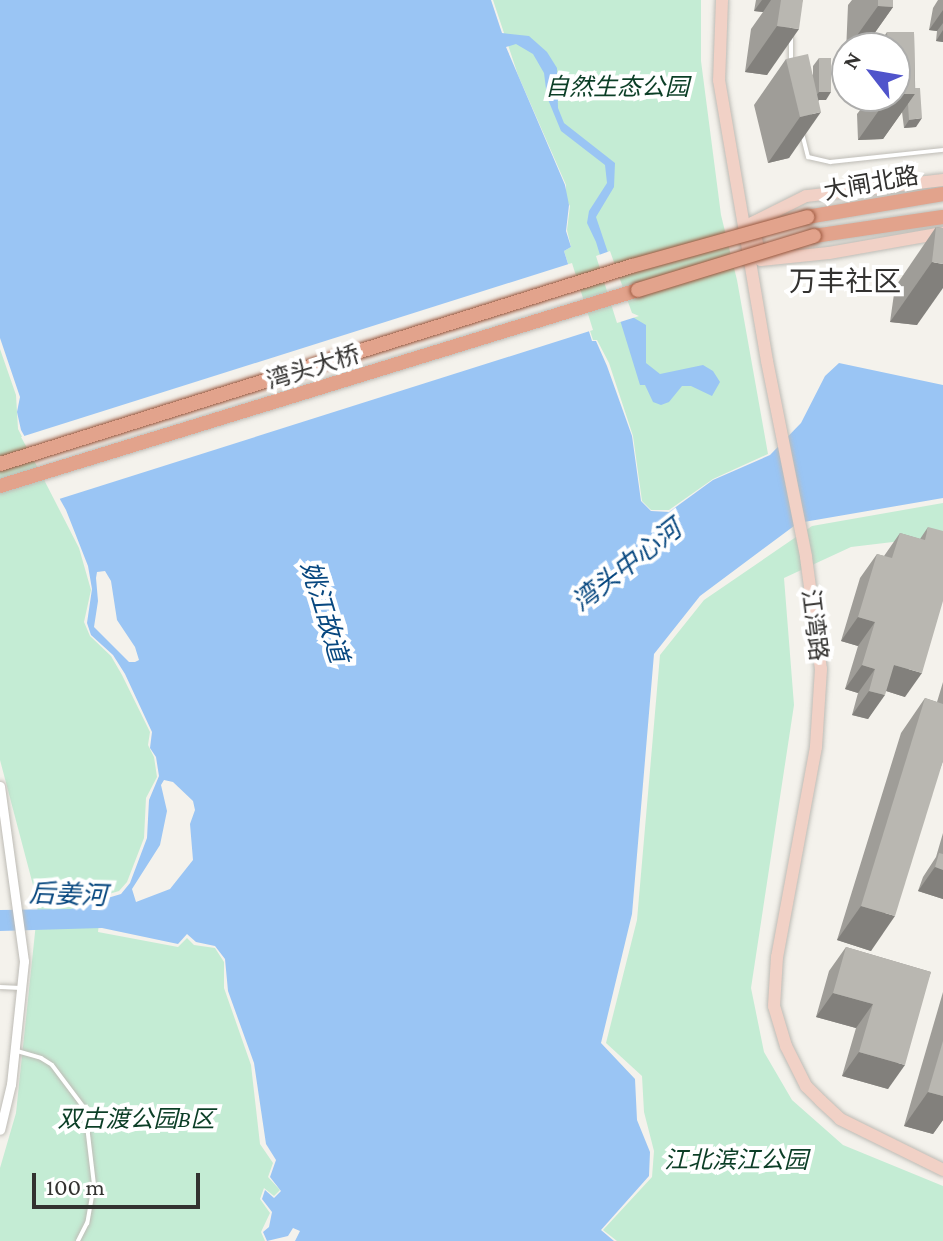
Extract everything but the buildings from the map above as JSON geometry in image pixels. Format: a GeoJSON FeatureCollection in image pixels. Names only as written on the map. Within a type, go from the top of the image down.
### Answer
{"type":"FeatureCollection","features":[{"type":"Feature","properties":{"kind":"main road","name":"大闸北路"},"geometry":{"type":"LineString","coordinates":[[632,266],[807,217],[923,194],[943,194]]}},
{"type":"Feature","properties":{"kind":"main road","name":"大闸北路"},"geometry":{"type":"LineString","coordinates":[[638,290],[814,236],[943,217]]}},
{"type":"Feature","properties":{"kind":"main road","name":"湾头大桥"},"geometry":{"type":"LineString","coordinates":[[0,464],[632,266]]}},
{"type":"Feature","properties":{"kind":"main road","name":"湾头大桥"},"geometry":{"type":"LineString","coordinates":[[0,486],[638,290]]}},
{"type":"Feature","properties":{"kind":"street","name":"江湾路"},"geometry":{"type":"LineString","coordinates":[[722,0],[719,80],[806,557],[821,669],[821,706],[811,783],[777,957],[774,1006],[786,1046],[806,1086],[821,1101],[840,1119],[943,1170]]}},
{"type":"Feature","properties":{"kind":"street"},"geometry":{"type":"LineString","coordinates":[[943,180],[806,196],[752,223],[761,260],[829,253],[943,233]]}},
{"type":"Feature","properties":{"kind":"street"},"geometry":{"type":"LineString","coordinates":[[0,788],[23,952],[15,1051],[0,1130]]}},
{"type":"Feature","properties":{"kind":"lane"},"geometry":{"type":"LineString","coordinates":[[791,34],[791,64]]}},
{"type":"Feature","properties":{"kind":"lane"},"geometry":{"type":"LineString","coordinates":[[800,122],[808,157],[830,162],[943,150]]}},
{"type":"Feature","properties":{"kind":"lane"},"geometry":{"type":"LineString","coordinates":[[0,987],[21,988]]}},
{"type":"Feature","properties":{"kind":"lane"},"geometry":{"type":"LineString","coordinates":[[15,1051],[41,1058],[52,1065],[85,1109],[94,1185],[87,1223],[78,1241]]}},
{"type":"Feature","properties":{"kind":"green space","name":"自然生态公园"},"geometry":{"type":"Polygon","coordinates":[[[493,0],[701,0],[701,61],[721,215],[737,280],[768,454],[713,479],[669,510],[651,510],[642,501],[633,436],[609,363],[597,340],[593,340],[564,251],[571,247],[567,230],[570,206],[566,199],[566,185],[518,75],[493,0]]]}},
{"type":"Feature","properties":{"kind":"green space","name":"双古渡公园B区"},"geometry":{"type":"Polygon","coordinates":[[[0,349],[16,395],[18,429],[79,548],[91,590],[84,622],[90,636],[111,656],[150,732],[148,745],[154,757],[157,777],[146,798],[144,838],[127,882],[119,891],[102,896],[98,932],[178,947],[187,938],[194,945],[215,948],[224,962],[224,988],[251,1065],[260,1144],[273,1163],[268,1177],[280,1190],[274,1196],[264,1188],[260,1199],[270,1213],[261,1232],[265,1241],[0,1241],[0,1168],[16,1113],[38,904],[0,760],[0,349]]]}},
{"type":"Feature","properties":{"kind":"green space","name":"江北滨江公园"},"geometry":{"type":"Polygon","coordinates":[[[943,503],[943,536],[851,547],[784,578],[794,705],[751,988],[764,1052],[792,1100],[843,1145],[943,1186],[943,1241],[617,1241],[603,1230],[652,1177],[654,1151],[644,1112],[642,1076],[606,1043],[637,920],[660,655],[704,600],[812,526],[943,503]]]}},
{"type":"Feature","properties":{"kind":"water"},"geometry":{"type":"Polygon","coordinates":[[[0,0],[491,0],[502,33],[529,36],[547,52],[557,68],[558,108],[564,123],[615,163],[614,187],[596,217],[629,315],[646,325],[646,363],[660,374],[703,365],[713,371],[720,382],[712,396],[691,386],[682,386],[669,402],[661,405],[653,402],[645,385],[640,385],[596,242],[587,223],[589,211],[607,183],[605,165],[561,131],[547,97],[544,73],[533,54],[516,44],[506,47],[565,185],[569,205],[566,231],[571,247],[564,251],[592,341],[596,341],[607,366],[632,436],[641,501],[651,511],[669,512],[713,480],[770,455],[801,423],[825,376],[839,363],[943,385],[943,498],[798,523],[700,596],[654,654],[632,914],[601,1043],[635,1079],[637,1120],[650,1152],[649,1176],[601,1230],[614,1241],[295,1241],[300,1231],[293,1228],[288,1236],[267,1241],[263,1232],[269,1227],[272,1212],[262,1199],[265,1190],[274,1198],[281,1191],[270,1177],[276,1160],[266,1144],[254,1063],[228,991],[225,959],[215,946],[196,942],[187,934],[178,944],[102,928],[0,931],[0,910],[71,909],[121,894],[130,883],[147,838],[149,800],[159,776],[156,757],[150,748],[152,732],[125,674],[113,655],[91,635],[87,623],[92,589],[88,566],[66,510],[21,430],[17,412],[20,397],[0,338],[0,0]],[[105,571],[97,572],[98,601],[94,627],[129,662],[135,662],[139,660],[135,647],[117,620],[111,581],[105,571]],[[164,780],[161,785],[167,811],[160,845],[132,889],[136,902],[170,889],[193,860],[190,824],[195,810],[193,801],[173,782],[164,780]]]}},
{"type":"Feature","properties":{"kind":"pier"},"geometry":{"type":"Polygon","coordinates":[[[610,251],[632,313],[639,316],[617,323],[596,256],[610,251]]]}},
{"type":"Feature","properties":{"kind":"pier"},"geometry":{"type":"Polygon","coordinates":[[[572,263],[593,330],[56,500],[21,437],[572,263]]]}},
{"type":"Feature","properties":{"kind":"district","name":"万丰社区"},"geometry":{"type":"Point","coordinates":[845,282]}},
{"type":"Feature","properties":{"kind":"water label","name":"湾头中心河"},"geometry":{"type":"Point","coordinates":[627,566]}},
{"type":"Feature","properties":{"kind":"water label","name":"姚江故道"},"geometry":{"type":"Point","coordinates":[324,612]}},
{"type":"Feature","properties":{"kind":"water label","name":"后姜河"},"geometry":{"type":"Point","coordinates":[68,895]}}]}
